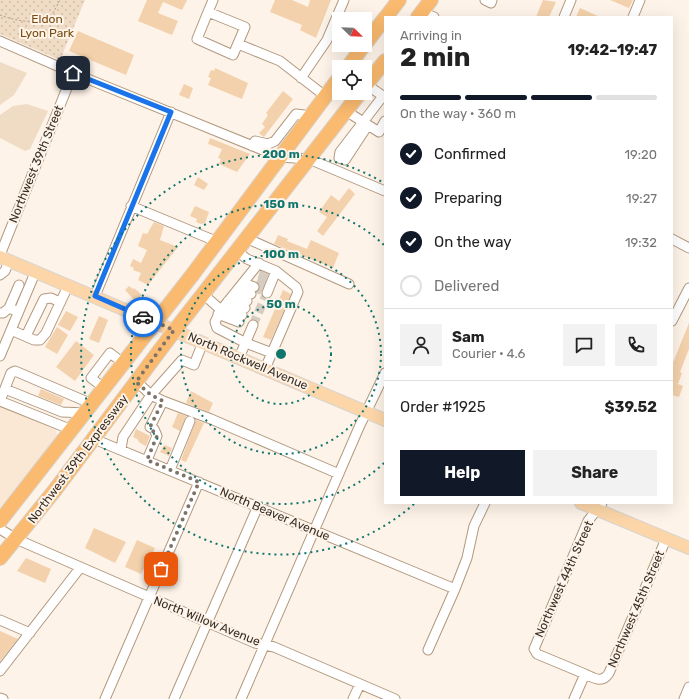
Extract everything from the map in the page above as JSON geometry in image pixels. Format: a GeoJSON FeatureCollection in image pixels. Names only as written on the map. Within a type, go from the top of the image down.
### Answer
{"type":"FeatureCollection","features":[{"type":"Feature","properties":{"kind":"highway"},"geometry":{"type":"LineString","coordinates":[[387,16],[399,0]]}},
{"type":"Feature","properties":{"kind":"highway"},"geometry":{"type":"LineString","coordinates":[[425,15],[431,0]]}},
{"type":"Feature","properties":{"kind":"highway"},"geometry":{"type":"LineString","coordinates":[[372,36],[384,19]]}},
{"type":"Feature","properties":{"kind":"highway"},"geometry":{"type":"LineString","coordinates":[[353,60],[360,52]]}},
{"type":"Feature","properties":{"kind":"highway","name":"Northwest 39th Expressway"},"geometry":{"type":"LineString","coordinates":[[372,78],[384,62]]}},
{"type":"Feature","properties":{"kind":"highway","name":"Northwest 39th Expressway"},"geometry":{"type":"LineString","coordinates":[[0,521],[218,242],[332,87]]}},
{"type":"Feature","properties":{"kind":"highway","name":"Northwest 39th Expressway"},"geometry":{"type":"LineString","coordinates":[[0,558],[94,439],[174,330],[355,100]]}},
{"type":"Feature","properties":{"kind":"main road","name":"North Rockwell Avenue"},"geometry":{"type":"LineString","coordinates":[[3,258],[35,273],[95,296],[384,420]]}},
{"type":"Feature","properties":{"kind":"main road"},"geometry":{"type":"LineString","coordinates":[[587,504],[599,506],[666,539],[689,548]]}},
{"type":"Feature","properties":{"kind":"street"},"geometry":{"type":"LineString","coordinates":[[208,12],[245,28],[233,55],[197,40],[208,12],[213,0]]}},
{"type":"Feature","properties":{"kind":"street"},"geometry":{"type":"LineString","coordinates":[[301,78],[327,40],[344,0]]}},
{"type":"Feature","properties":{"kind":"street"},"geometry":{"type":"LineString","coordinates":[[485,0],[491,3],[492,0]]}},
{"type":"Feature","properties":{"kind":"street"},"geometry":{"type":"LineString","coordinates":[[564,16],[570,0]]}},
{"type":"Feature","properties":{"kind":"street"},"geometry":{"type":"LineString","coordinates":[[633,16],[640,0]]}},
{"type":"Feature","properties":{"kind":"street"},"geometry":{"type":"LineString","coordinates":[[0,41],[73,73],[280,157],[309,159],[384,191]]}},
{"type":"Feature","properties":{"kind":"street"},"geometry":{"type":"LineString","coordinates":[[238,44],[280,61],[325,96]]}},
{"type":"Feature","properties":{"kind":"street","name":"Northwest 39th Street"},"geometry":{"type":"LineString","coordinates":[[0,274],[4,271],[3,258],[73,73]]}},
{"type":"Feature","properties":{"kind":"street"},"geometry":{"type":"LineString","coordinates":[[366,123],[384,96],[372,91]]}},
{"type":"Feature","properties":{"kind":"street"},"geometry":{"type":"LineString","coordinates":[[346,111],[379,132],[384,122]]}},
{"type":"Feature","properties":{"kind":"street"},"geometry":{"type":"LineString","coordinates":[[95,296],[171,112]]}},
{"type":"Feature","properties":{"kind":"street"},"geometry":{"type":"LineString","coordinates":[[252,146],[255,141],[268,144],[275,141],[296,114],[304,115],[308,119]]}},
{"type":"Feature","properties":{"kind":"street"},"geometry":{"type":"LineString","coordinates":[[131,206],[218,242]]}},
{"type":"Feature","properties":{"kind":"street"},"geometry":{"type":"LineString","coordinates":[[246,238],[349,284]]}},
{"type":"Feature","properties":{"kind":"street"},"geometry":{"type":"LineString","coordinates":[[673,240],[689,248]]}},
{"type":"Feature","properties":{"kind":"street"},"geometry":{"type":"LineString","coordinates":[[237,251],[247,259],[259,263]]}},
{"type":"Feature","properties":{"kind":"street"},"geometry":{"type":"LineString","coordinates":[[259,263],[248,292],[215,322],[217,328],[272,354]]}},
{"type":"Feature","properties":{"kind":"street"},"geometry":{"type":"LineString","coordinates":[[248,292],[259,263]]}},
{"type":"Feature","properties":{"kind":"street"},"geometry":{"type":"LineString","coordinates":[[0,356],[35,273]]}},
{"type":"Feature","properties":{"kind":"street"},"geometry":{"type":"LineString","coordinates":[[0,313],[3,313],[9,308],[19,285]]}},
{"type":"Feature","properties":{"kind":"street"},"geometry":{"type":"LineString","coordinates":[[11,330],[34,340],[40,340],[46,332],[68,286]]}},
{"type":"Feature","properties":{"kind":"street"},"geometry":{"type":"LineString","coordinates":[[203,294],[248,292],[296,287],[298,292],[265,369]]}},
{"type":"Feature","properties":{"kind":"street"},"geometry":{"type":"LineString","coordinates":[[673,319],[689,288]]}},
{"type":"Feature","properties":{"kind":"street"},"geometry":{"type":"LineString","coordinates":[[26,336],[44,299],[52,298],[60,302]]}},
{"type":"Feature","properties":{"kind":"street"},"geometry":{"type":"LineString","coordinates":[[9,308],[18,312]]}},
{"type":"Feature","properties":{"kind":"street"},"geometry":{"type":"LineString","coordinates":[[239,358],[246,343],[251,326]]}},
{"type":"Feature","properties":{"kind":"street"},"geometry":{"type":"LineString","coordinates":[[121,449],[123,437],[151,395],[182,360],[194,365],[203,342]]}},
{"type":"Feature","properties":{"kind":"street"},"geometry":{"type":"LineString","coordinates":[[72,430],[0,401],[11,373],[15,371],[72,396],[89,408]]}},
{"type":"Feature","properties":{"kind":"street"},"geometry":{"type":"LineString","coordinates":[[241,699],[314,530],[384,375]]}},
{"type":"Feature","properties":{"kind":"street"},"geometry":{"type":"LineString","coordinates":[[136,382],[151,395],[163,401],[211,419],[339,474]]}},
{"type":"Feature","properties":{"kind":"street"},"geometry":{"type":"LineString","coordinates":[[5,389],[65,412],[89,408]]}},
{"type":"Feature","properties":{"kind":"street"},"geometry":{"type":"LineString","coordinates":[[65,412],[72,396]]}},
{"type":"Feature","properties":{"kind":"street"},"geometry":{"type":"LineString","coordinates":[[147,460],[157,436],[150,427],[151,423],[163,401]]}},
{"type":"Feature","properties":{"kind":"street"},"geometry":{"type":"LineString","coordinates":[[34,415],[39,403]]}},
{"type":"Feature","properties":{"kind":"street"},"geometry":{"type":"LineString","coordinates":[[170,470],[190,421]]}},
{"type":"Feature","properties":{"kind":"street","name":"North Beaver Avenue"},"geometry":{"type":"LineString","coordinates":[[94,439],[455,589]]}},
{"type":"Feature","properties":{"kind":"street"},"geometry":{"type":"LineString","coordinates":[[105,699],[199,482]]}},
{"type":"Feature","properties":{"kind":"street"},"geometry":{"type":"LineString","coordinates":[[428,650],[455,589],[467,558],[474,526],[485,504]]}},
{"type":"Feature","properties":{"kind":"street"},"geometry":{"type":"LineString","coordinates":[[174,699],[258,506]]}},
{"type":"Feature","properties":{"kind":"street","name":"Northwest 44th Street"},"geometry":{"type":"LineString","coordinates":[[585,674],[541,656],[534,652],[534,649],[588,521],[599,506]]}},
{"type":"Feature","properties":{"kind":"street","name":"North Willow Avenue"},"geometry":{"type":"LineString","coordinates":[[0,529],[16,539],[149,598],[255,643],[274,647],[394,699]]}},
{"type":"Feature","properties":{"kind":"street","name":"Northwest 45th Street"},"geometry":{"type":"LineString","coordinates":[[585,674],[600,680],[609,674],[666,539]]}},
{"type":"Feature","properties":{"kind":"street"},"geometry":{"type":"LineString","coordinates":[[0,671],[80,568]]}},
{"type":"Feature","properties":{"kind":"street"},"geometry":{"type":"LineString","coordinates":[[0,620],[30,633]]}},
{"type":"Feature","properties":{"kind":"street"},"geometry":{"type":"LineString","coordinates":[[574,699],[585,674]]}},
{"type":"Feature","properties":{"kind":"street"},"geometry":{"type":"LineString","coordinates":[[353,699],[360,684]]}},
{"type":"Feature","properties":{"kind":"street"},"geometry":{"type":"LineString","coordinates":[[684,699],[689,687]]}},
{"type":"Feature","properties":{"kind":"path"},"geometry":{"type":"LineString","coordinates":[[0,15],[17,20],[28,21],[42,19],[50,16],[60,0]]}},
{"type":"Feature","properties":{"kind":"shaded area"},"geometry":{"type":"Polygon","coordinates":[[[0,406],[56,430],[57,438],[0,507],[0,406]]]}},
{"type":"Feature","properties":{"kind":"green space","name":"Eldon Lyon Park"},"geometry":{"type":"Polygon","coordinates":[[[0,0],[85,0],[60,60],[0,34],[0,0]]]}},
{"type":"Feature","properties":{"kind":"green space"},"geometry":{"type":"Polygon","coordinates":[[[0,62],[27,73],[14,95],[0,105],[0,62]]]}},
{"type":"Feature","properties":{"kind":"green space"},"geometry":{"type":"Polygon","coordinates":[[[27,104],[48,111],[30,149],[25,151],[0,138],[0,115],[13,106],[27,104]]]}},
{"type":"Feature","properties":{"kind":"building"},"geometry":{"type":"Polygon","coordinates":[[[147,0],[187,0],[182,10],[163,2],[158,13],[178,21],[172,35],[138,21],[147,0]]]}},
{"type":"Feature","properties":{"kind":"building"},"geometry":{"type":"Polygon","coordinates":[[[275,0],[292,0],[308,7],[310,0],[331,0],[316,38],[300,30],[302,25],[270,12],[275,0]]]}},
{"type":"Feature","properties":{"kind":"building"},"geometry":{"type":"Polygon","coordinates":[[[543,0],[556,2],[549,16],[536,16],[543,0]]]}},
{"type":"Feature","properties":{"kind":"building"},"geometry":{"type":"Polygon","coordinates":[[[610,0],[633,0],[629,8],[610,0]]]}},
{"type":"Feature","properties":{"kind":"building"},"geometry":{"type":"Polygon","coordinates":[[[580,8],[598,16],[576,16],[580,8]]]}},
{"type":"Feature","properties":{"kind":"building"},"geometry":{"type":"Polygon","coordinates":[[[78,31],[134,55],[126,75],[69,51],[78,31]]]}},
{"type":"Feature","properties":{"kind":"building"},"geometry":{"type":"Polygon","coordinates":[[[215,68],[248,83],[242,99],[208,85],[211,78],[208,77],[211,70],[214,71],[215,68]]]}},
{"type":"Feature","properties":{"kind":"building"},"geometry":{"type":"Polygon","coordinates":[[[184,84],[193,88],[189,99],[179,95],[184,84]]]}},
{"type":"Feature","properties":{"kind":"building"},"geometry":{"type":"Polygon","coordinates":[[[283,91],[293,99],[264,137],[259,133],[265,127],[262,124],[268,115],[266,113],[283,91]]]}},
{"type":"Feature","properties":{"kind":"building"},"geometry":{"type":"Polygon","coordinates":[[[210,138],[250,154],[237,172],[219,164],[221,159],[218,158],[222,149],[208,144],[210,138]]]}},
{"type":"Feature","properties":{"kind":"building"},"geometry":{"type":"Polygon","coordinates":[[[198,177],[208,184],[204,190],[194,185],[198,177]]]}},
{"type":"Feature","properties":{"kind":"building"},"geometry":{"type":"Polygon","coordinates":[[[349,188],[355,194],[323,236],[317,231],[327,217],[319,212],[331,195],[339,201],[349,188]]]}},
{"type":"Feature","properties":{"kind":"building"},"geometry":{"type":"Polygon","coordinates":[[[195,206],[209,212],[205,223],[201,224],[196,222],[197,219],[190,216],[195,206]]]}},
{"type":"Feature","properties":{"kind":"building"},"geometry":{"type":"Polygon","coordinates":[[[154,222],[164,226],[160,240],[178,247],[148,285],[138,280],[141,273],[133,270],[134,268],[130,266],[133,259],[141,263],[147,250],[138,246],[143,233],[147,234],[154,222]]]}},
{"type":"Feature","properties":{"kind":"building"},"geometry":{"type":"Polygon","coordinates":[[[278,235],[288,239],[287,241],[307,249],[311,240],[339,253],[333,268],[274,244],[278,235]]]}},
{"type":"Feature","properties":{"kind":"building"},"geometry":{"type":"Polygon","coordinates":[[[129,286],[133,289],[134,288],[142,295],[135,301],[125,290],[129,286]]]}},
{"type":"Feature","properties":{"kind":"building"},"geometry":{"type":"Polygon","coordinates":[[[283,290],[291,294],[271,340],[263,337],[283,290]]]}},
{"type":"Feature","properties":{"kind":"building"},"geometry":{"type":"Polygon","coordinates":[[[66,311],[78,317],[70,331],[58,325],[66,311]]]}},
{"type":"Feature","properties":{"kind":"building"},"geometry":{"type":"Polygon","coordinates":[[[99,316],[108,320],[99,343],[89,339],[99,316]]]}},
{"type":"Feature","properties":{"kind":"building"},"geometry":{"type":"Polygon","coordinates":[[[689,323],[689,349],[680,372],[682,373],[678,384],[683,386],[679,397],[673,395],[673,363],[689,323]]]}},
{"type":"Feature","properties":{"kind":"building"},"geometry":{"type":"Polygon","coordinates":[[[57,327],[68,335],[57,354],[45,347],[57,327]]]}},
{"type":"Feature","properties":{"kind":"building"},"geometry":{"type":"Polygon","coordinates":[[[76,341],[94,355],[75,381],[56,367],[76,341]]]}},
{"type":"Feature","properties":{"kind":"building"},"geometry":{"type":"Polygon","coordinates":[[[41,389],[64,399],[61,405],[38,396],[41,389]]]}},
{"type":"Feature","properties":{"kind":"building"},"geometry":{"type":"Polygon","coordinates":[[[191,391],[213,403],[209,412],[186,403],[191,391]]]}},
{"type":"Feature","properties":{"kind":"building"},"geometry":{"type":"Polygon","coordinates":[[[178,413],[186,416],[180,431],[172,427],[178,413]]]}},
{"type":"Feature","properties":{"kind":"building"},"geometry":{"type":"Polygon","coordinates":[[[196,420],[204,423],[186,462],[181,460],[196,420]]]}},
{"type":"Feature","properties":{"kind":"building"},"geometry":{"type":"Polygon","coordinates":[[[136,429],[150,436],[146,446],[133,437],[136,429]]]}},
{"type":"Feature","properties":{"kind":"building"},"geometry":{"type":"Polygon","coordinates":[[[164,445],[172,448],[169,456],[160,452],[164,445]]]}},
{"type":"Feature","properties":{"kind":"building"},"geometry":{"type":"Polygon","coordinates":[[[94,528],[126,542],[115,563],[85,548],[94,528]]]}},
{"type":"Feature","properties":{"kind":"building"},"geometry":{"type":"Polygon","coordinates":[[[137,540],[155,548],[141,574],[125,567],[137,540]]]}},
{"type":"Feature","properties":{"kind":"building"},"geometry":{"type":"Polygon","coordinates":[[[26,558],[51,569],[45,583],[17,571],[26,558]]]}},
{"type":"Feature","properties":{"kind":"building"},"geometry":{"type":"Polygon","coordinates":[[[0,631],[18,639],[0,661],[0,631]]]}},
{"type":"Feature","properties":{"kind":"tunnel"},"geometry":{"type":"LineString","coordinates":[[259,274],[268,277]]}},
{"type":"Feature","properties":{"kind":"tunnel"},"geometry":{"type":"LineString","coordinates":[[257,281],[265,284]]}},
{"type":"Feature","properties":{"kind":"tunnel"},"geometry":{"type":"LineString","coordinates":[[253,325],[267,293],[254,287]]}},
{"type":"Feature","properties":{"kind":"way so far"},"geometry":{"type":"LineString","coordinates":[[143,317],[174,330],[136,382],[151,395],[163,401],[151,423],[150,427],[154,430],[157,436],[147,460],[199,482],[161,569]]}},
{"type":"Feature","properties":{"kind":"route"},"geometry":{"type":"LineString","coordinates":[[73,73],[171,112],[95,296],[143,317]]}}]}
